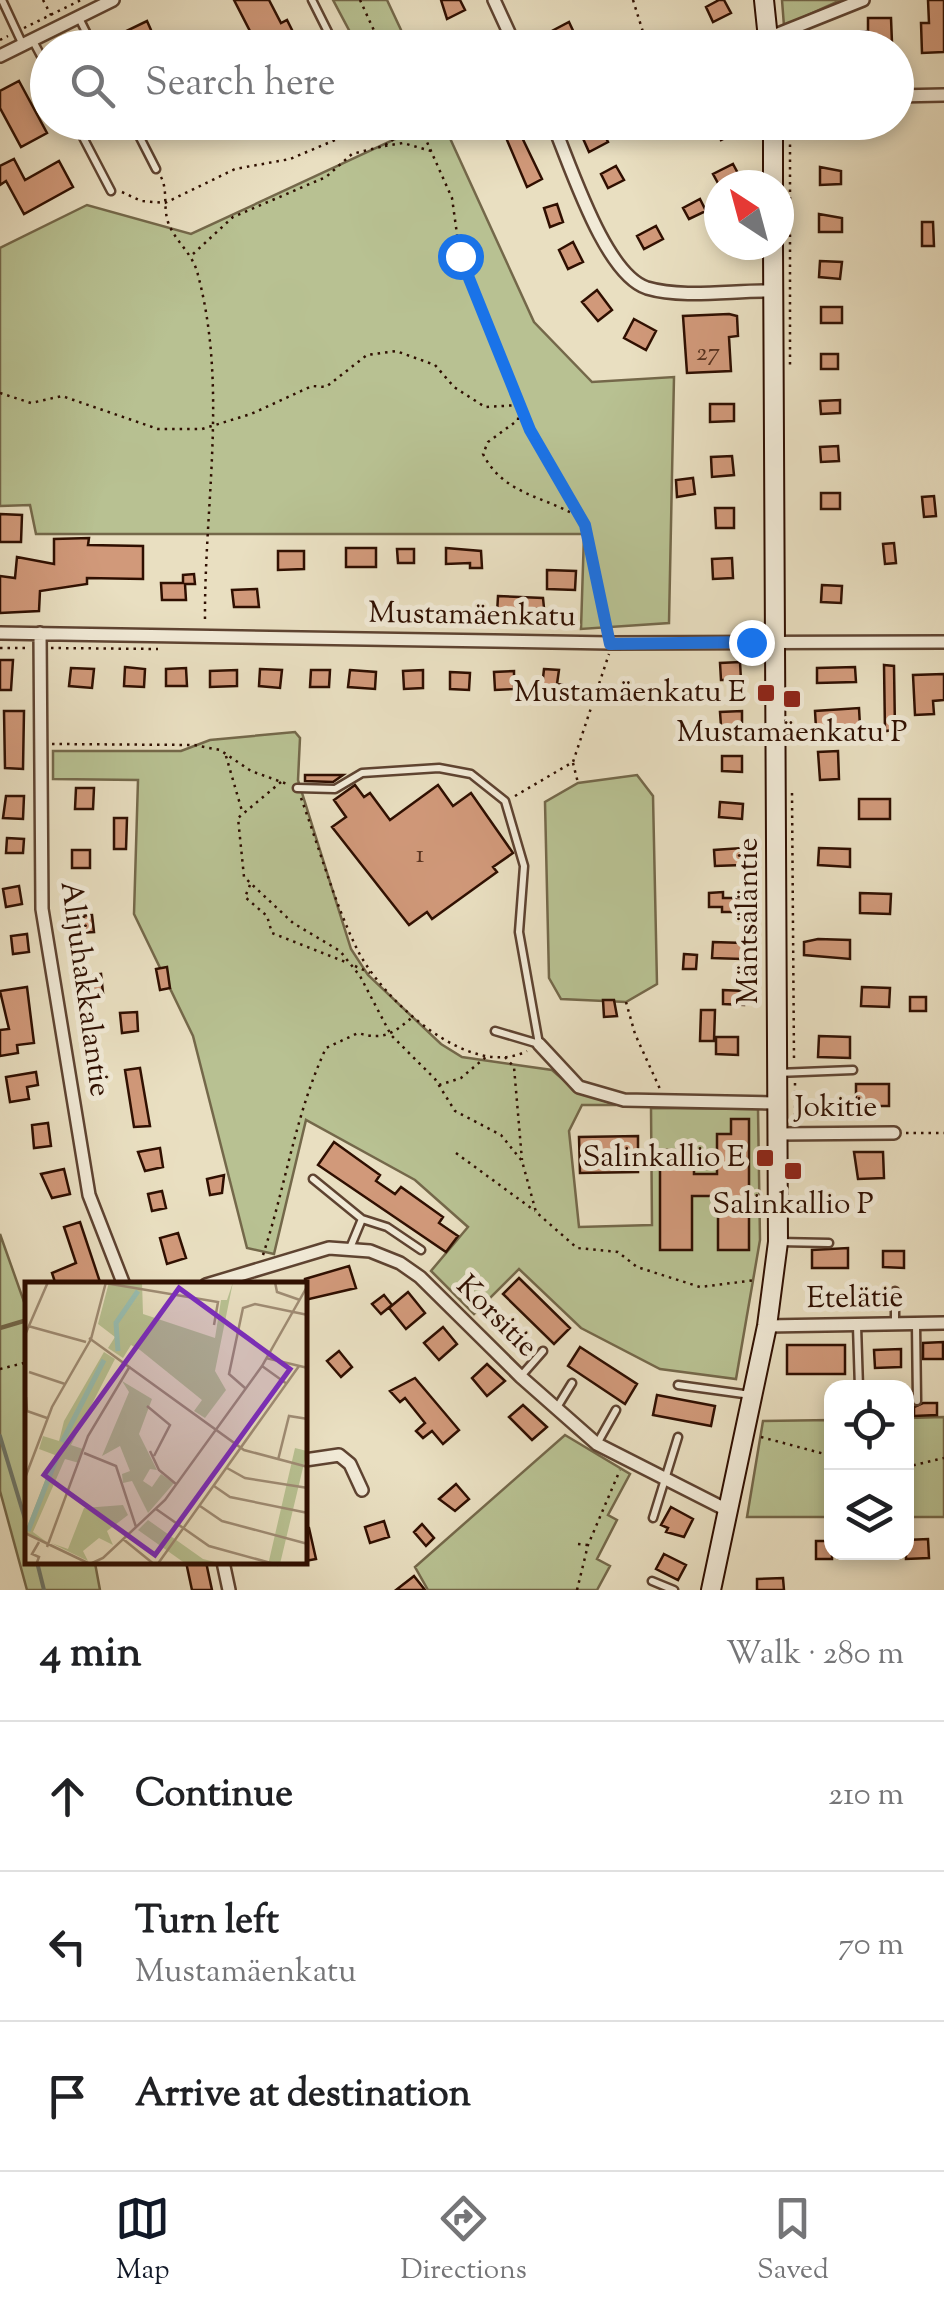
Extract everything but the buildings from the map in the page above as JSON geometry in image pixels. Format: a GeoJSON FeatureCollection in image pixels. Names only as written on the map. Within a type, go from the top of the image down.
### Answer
{"type":"FeatureCollection","features":[{"type":"Feature","properties":{"kind":"street"},"geometry":{"type":"LineString","coordinates":[[46,30],[113,0]]}},
{"type":"Feature","properties":{"kind":"street"},"geometry":{"type":"LineString","coordinates":[[494,0],[508,30]]}},
{"type":"Feature","properties":{"kind":"street"},"geometry":{"type":"LineString","coordinates":[[764,0],[764,30]]}},
{"type":"Feature","properties":{"kind":"street"},"geometry":{"type":"LineString","coordinates":[[789,30],[863,0]]}},
{"type":"Feature","properties":{"kind":"street"},"geometry":{"type":"LineString","coordinates":[[0,56],[30,37]]}},
{"type":"Feature","properties":{"kind":"street"},"geometry":{"type":"LineString","coordinates":[[914,95],[944,94]]}},
{"type":"Feature","properties":{"kind":"street"},"geometry":{"type":"LineString","coordinates":[[560,140],[609,250],[634,282],[660,290],[772,291]]}},
{"type":"Feature","properties":{"kind":"street"},"geometry":{"type":"LineString","coordinates":[[773,140],[773,170]]}},
{"type":"Feature","properties":{"kind":"street","name":"Mäntsäläntie"},"geometry":{"type":"LineString","coordinates":[[711,1590],[767,1326],[778,1242],[772,260]]}},
{"type":"Feature","properties":{"kind":"street","name":"Mustamäenkatu"},"geometry":{"type":"LineString","coordinates":[[0,633],[610,644],[944,642]]}},
{"type":"Feature","properties":{"kind":"street","name":"Alijuhakkalantie"},"geometry":{"type":"LineString","coordinates":[[40,633],[42,909],[89,1195],[123,1282]]}},
{"type":"Feature","properties":{"kind":"street"},"geometry":{"type":"LineString","coordinates":[[539,1044],[579,1087],[624,1100],[776,1103]]}},
{"type":"Feature","properties":{"kind":"street","name":"Jokitie"},"geometry":{"type":"LineString","coordinates":[[778,1134],[894,1133]]}},
{"type":"Feature","properties":{"kind":"street","name":"Korsitie"},"geometry":{"type":"LineString","coordinates":[[216,1282],[329,1248],[370,1251],[420,1277],[520,1378],[598,1444],[727,1510]]}},
{"type":"Feature","properties":{"kind":"street","name":"Etelätie"},"geometry":{"type":"LineString","coordinates":[[767,1326],[944,1322]]}},
{"type":"Feature","properties":{"kind":"street"},"geometry":{"type":"LineString","coordinates":[[308,1460],[339,1455],[350,1464],[362,1490]]}},
{"type":"Feature","properties":{"kind":"street"},"geometry":{"type":"LineString","coordinates":[[223,1565],[228,1590]]}},
{"type":"Feature","properties":{"kind":"lane"},"geometry":{"type":"LineString","coordinates":[[2,0],[30,46]]}},
{"type":"Feature","properties":{"kind":"lane"},"geometry":{"type":"LineString","coordinates":[[312,0],[327,30]]}},
{"type":"Feature","properties":{"kind":"lane"},"geometry":{"type":"LineString","coordinates":[[78,17],[85,30]]}},
{"type":"Feature","properties":{"kind":"lane"},"geometry":{"type":"LineString","coordinates":[[84,140],[111,191]]}},
{"type":"Feature","properties":{"kind":"lane"},"geometry":{"type":"LineString","coordinates":[[141,140],[156,168]]}},
{"type":"Feature","properties":{"kind":"lane"},"geometry":{"type":"LineString","coordinates":[[297,788],[335,789],[362,774],[440,768],[470,774],[505,801],[524,866],[520,932],[539,1044],[495,1031]]}},
{"type":"Feature","properties":{"kind":"lane"},"geometry":{"type":"LineString","coordinates":[[776,1073],[853,1070]]}},
{"type":"Feature","properties":{"kind":"lane"},"geometry":{"type":"LineString","coordinates":[[313,1179],[362,1219],[387,1227],[421,1250]]}},
{"type":"Feature","properties":{"kind":"lane"},"geometry":{"type":"LineString","coordinates":[[350,1248],[362,1219]]}},
{"type":"Feature","properties":{"kind":"lane"},"geometry":{"type":"LineString","coordinates":[[778,1242],[829,1243]]}},
{"type":"Feature","properties":{"kind":"lane"},"geometry":{"type":"LineString","coordinates":[[895,1324],[896,1291]]}},
{"type":"Feature","properties":{"kind":"lane"},"geometry":{"type":"LineString","coordinates":[[916,1323],[917,1400]]}},
{"type":"Feature","properties":{"kind":"lane"},"geometry":{"type":"LineString","coordinates":[[857,1324],[859,1380]]}},
{"type":"Feature","properties":{"kind":"lane"},"geometry":{"type":"LineString","coordinates":[[520,1378],[544,1351]]}},
{"type":"Feature","properties":{"kind":"lane"},"geometry":{"type":"LineString","coordinates":[[555,1410],[572,1382]]}},
{"type":"Feature","properties":{"kind":"lane"},"geometry":{"type":"LineString","coordinates":[[678,1385],[752,1395]]}},
{"type":"Feature","properties":{"kind":"lane"},"geometry":{"type":"LineString","coordinates":[[598,1444],[616,1410]]}},
{"type":"Feature","properties":{"kind":"lane"},"geometry":{"type":"LineString","coordinates":[[653,1518],[678,1437]]}},
{"type":"Feature","properties":{"kind":"lane"},"geometry":{"type":"LineString","coordinates":[[652,1580],[674,1590]]}},
{"type":"Feature","properties":{"kind":"path"},"geometry":{"type":"LineString","coordinates":[[43,0],[50,15]]}},
{"type":"Feature","properties":{"kind":"path"},"geometry":{"type":"LineString","coordinates":[[34,30],[50,15],[81,0]]}},
{"type":"Feature","properties":{"kind":"path"},"geometry":{"type":"LineString","coordinates":[[360,0],[374,30]]}},
{"type":"Feature","properties":{"kind":"path"},"geometry":{"type":"LineString","coordinates":[[632,0],[642,30]]}},
{"type":"Feature","properties":{"kind":"path"},"geometry":{"type":"LineString","coordinates":[[0,40],[24,39],[30,33]]}},
{"type":"Feature","properties":{"kind":"path"},"geometry":{"type":"LineString","coordinates":[[111,191],[164,204],[236,170],[290,159],[332,140]]}},
{"type":"Feature","properties":{"kind":"path"},"geometry":{"type":"LineString","coordinates":[[384,146],[391,140]]}},
{"type":"Feature","properties":{"kind":"path"},"geometry":{"type":"LineString","coordinates":[[427,140],[452,198],[460,256],[470,285],[556,482],[582,520],[591,542],[610,644],[609,663],[573,762],[578,783]]}},
{"type":"Feature","properties":{"kind":"path"},"geometry":{"type":"LineString","coordinates":[[192,255],[233,218],[326,177],[352,154],[403,143],[432,151]]}},
{"type":"Feature","properties":{"kind":"path"},"geometry":{"type":"LineString","coordinates":[[156,168],[164,182],[164,204],[173,234],[192,255],[215,388],[204,549],[205,628],[194,626]]}},
{"type":"Feature","properties":{"kind":"path"},"geometry":{"type":"LineString","coordinates":[[0,393],[31,403],[62,396],[158,429],[202,429],[251,414],[312,386],[326,387],[367,356],[396,351],[435,365],[454,387],[484,406],[520,405]]}},
{"type":"Feature","properties":{"kind":"path"},"geometry":{"type":"LineString","coordinates":[[520,405],[518,420],[488,442],[483,454],[489,466],[519,492],[582,520]]}},
{"type":"Feature","properties":{"kind":"path"},"geometry":{"type":"LineString","coordinates":[[0,648],[168,649]]}},
{"type":"Feature","properties":{"kind":"path"},"geometry":{"type":"LineString","coordinates":[[41,744],[194,745],[224,753],[251,770],[297,788],[356,947],[372,974],[453,1046],[514,1058],[539,1044]]}},
{"type":"Feature","properties":{"kind":"path"},"geometry":{"type":"LineString","coordinates":[[224,753],[243,812]]}},
{"type":"Feature","properties":{"kind":"path"},"geometry":{"type":"LineString","coordinates":[[505,801],[573,762]]}},
{"type":"Feature","properties":{"kind":"path"},"geometry":{"type":"LineString","coordinates":[[281,782],[238,818],[244,878],[292,923],[340,951],[391,1035],[439,1085],[455,1111],[502,1135],[522,1161]]}},
{"type":"Feature","properties":{"kind":"path"},"geometry":{"type":"LineString","coordinates":[[251,884],[245,896],[267,916],[272,933],[372,974]]}},
{"type":"Feature","properties":{"kind":"path"},"geometry":{"type":"LineString","coordinates":[[626,1002],[635,1034],[664,1099]]}},
{"type":"Feature","properties":{"kind":"path"},"geometry":{"type":"LineString","coordinates":[[258,1270],[284,1190],[301,1102],[326,1048],[358,1033],[378,1040],[391,1035],[415,1015]]}},
{"type":"Feature","properties":{"kind":"path"},"geometry":{"type":"LineString","coordinates":[[439,1085],[461,1078],[488,1055]]}},
{"type":"Feature","properties":{"kind":"path"},"geometry":{"type":"LineString","coordinates":[[505,1057],[514,1067],[522,1161],[536,1212]]}},
{"type":"Feature","properties":{"kind":"path"},"geometry":{"type":"LineString","coordinates":[[894,1133],[944,1133]]}},
{"type":"Feature","properties":{"kind":"path"},"geometry":{"type":"LineString","coordinates":[[456,1152],[577,1248],[618,1252],[637,1266],[700,1287],[762,1279]]}},
{"type":"Feature","properties":{"kind":"path"},"geometry":{"type":"LineString","coordinates":[[0,1369],[25,1363]]}},
{"type":"Feature","properties":{"kind":"path"},"geometry":{"type":"LineString","coordinates":[[755,1436],[824,1454]]}},
{"type":"Feature","properties":{"kind":"path"},"geometry":{"type":"LineString","coordinates":[[914,1465],[944,1458]]}},
{"type":"Feature","properties":{"kind":"path"},"geometry":{"type":"LineString","coordinates":[[577,1590],[588,1546],[625,1460]]}},
{"type":"Feature","properties":{"kind":"path"},"geometry":{"type":"LineString","coordinates":[[578,1544],[588,1546]]}},
{"type":"Feature","properties":{"kind":"green space"},"geometry":{"type":"Polygon","coordinates":[[[333,0],[387,0],[401,30],[349,30],[333,0]]]}},
{"type":"Feature","properties":{"kind":"green space"},"geometry":{"type":"Polygon","coordinates":[[[782,0],[841,0],[784,26],[782,0]]]}},
{"type":"Feature","properties":{"kind":"green space"},"geometry":{"type":"Polygon","coordinates":[[[393,140],[451,140],[534,322],[592,382],[674,377],[669,623],[581,629],[584,534],[36,534],[30,505],[0,506],[0,248],[87,205],[191,234],[393,140]]]}},
{"type":"Feature","properties":{"kind":"green space"},"geometry":{"type":"Polygon","coordinates":[[[295,732],[300,738],[298,780],[351,949],[368,975],[441,1044],[462,1057],[552,1070],[576,1091],[616,1105],[582,1105],[569,1131],[579,1227],[652,1225],[651,1108],[758,1109],[760,1240],[736,1379],[660,1369],[581,1328],[519,1269],[474,1314],[431,1271],[468,1227],[415,1180],[306,1120],[274,1254],[247,1248],[193,1036],[134,914],[138,780],[53,779],[53,751],[181,751],[210,740],[295,732]]]}},
{"type":"Feature","properties":{"kind":"green space"},"geometry":{"type":"Polygon","coordinates":[[[637,775],[653,796],[657,984],[626,1002],[561,999],[549,978],[545,802],[578,783],[637,775]]]}},
{"type":"Feature","properties":{"kind":"green space"},"geometry":{"type":"Polygon","coordinates":[[[0,1234],[25,1305],[25,1320],[0,1327],[0,1234]]]}},
{"type":"Feature","properties":{"kind":"green space"},"geometry":{"type":"Polygon","coordinates":[[[25,1322],[25,1565],[95,1565],[100,1590],[27,1590],[0,1491],[0,1329],[25,1322]]]}},
{"type":"Feature","properties":{"kind":"green space"},"geometry":{"type":"Polygon","coordinates":[[[944,1417],[944,1517],[914,1517],[914,1418],[944,1417]]]}},
{"type":"Feature","properties":{"kind":"green space"},"geometry":{"type":"Polygon","coordinates":[[[824,1420],[824,1517],[747,1517],[763,1421],[824,1420]]]}},
{"type":"Feature","properties":{"kind":"green space"},"geometry":{"type":"Polygon","coordinates":[[[565,1435],[630,1474],[608,1515],[617,1520],[597,1559],[610,1566],[597,1590],[428,1590],[415,1567],[565,1435]]]}},
{"type":"Feature","properties":{"kind":"waterway"},"geometry":{"type":"LineString","coordinates":[[0,1436],[25,1519]]}},
{"type":"Feature","properties":{"kind":"waterway"},"geometry":{"type":"LineString","coordinates":[[38,1565],[44,1590]]}},
{"type":"Feature","properties":{"kind":"place","name":"Mustamäenkatu E"},"geometry":{"type":"Point","coordinates":[766,693]}},
{"type":"Feature","properties":{"kind":"place","name":"Mustamäenkatu P"},"geometry":{"type":"Point","coordinates":[792,699]}},
{"type":"Feature","properties":{"kind":"place","name":"Salinkallio E"},"geometry":{"type":"Point","coordinates":[765,1158]}},
{"type":"Feature","properties":{"kind":"place","name":"Salinkallio P"},"geometry":{"type":"Point","coordinates":[793,1171]}},
{"type":"Feature","properties":{"kind":"route"},"geometry":{"type":"LineString","coordinates":[[460,256],[530,430],[556,482],[585,525],[610,644],[751,642]]}}]}
